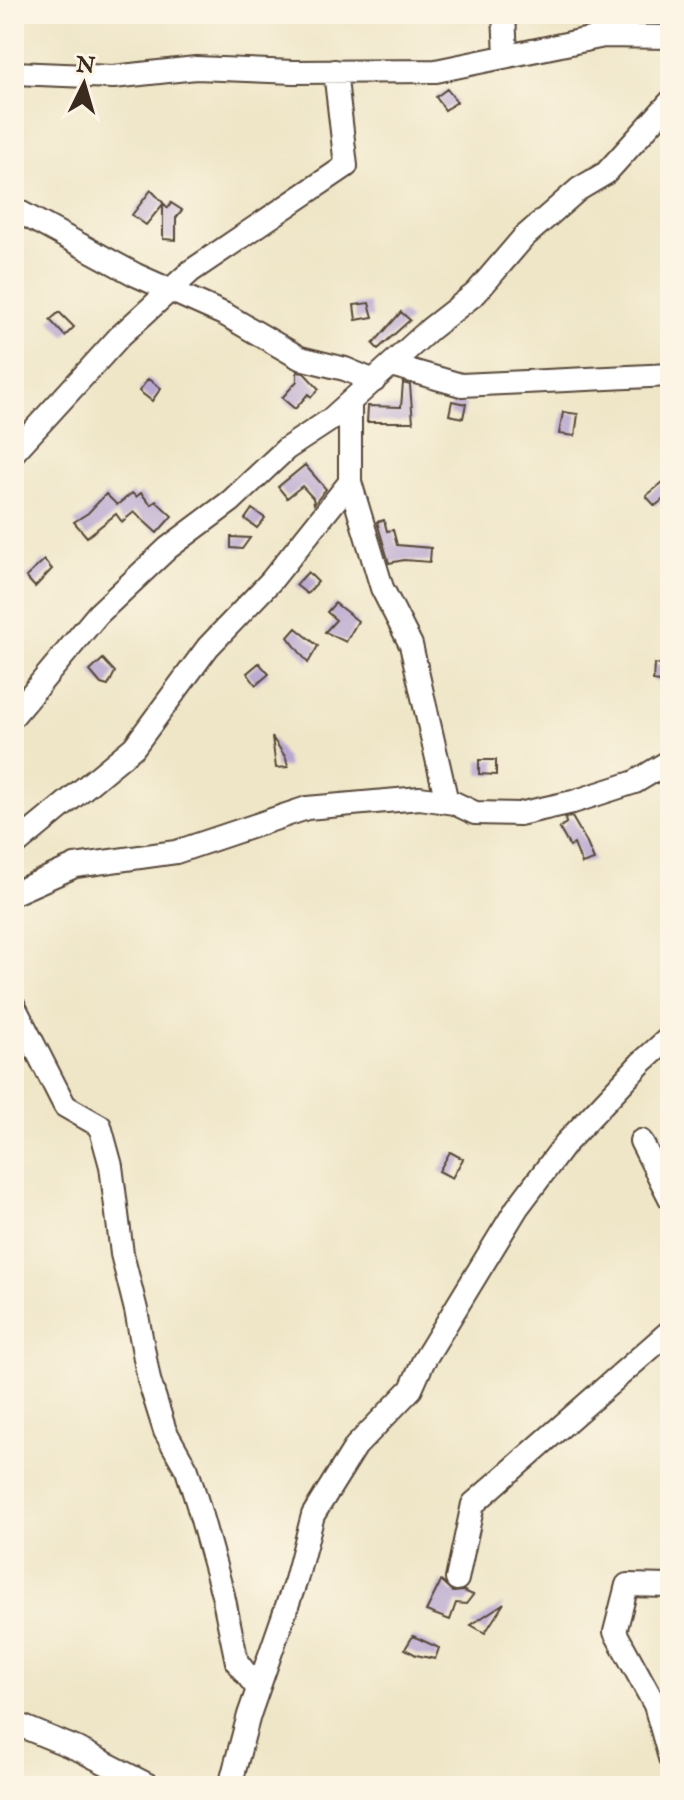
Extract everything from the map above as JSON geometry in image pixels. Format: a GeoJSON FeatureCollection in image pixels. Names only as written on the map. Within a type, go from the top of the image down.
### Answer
{"type":"FeatureCollection","features":[{"type":"Feature","properties":{"kind":"street"},"geometry":{"type":"LineString","coordinates":[[504,14],[506,56]]}},
{"type":"Feature","properties":{"kind":"street"},"geometry":{"type":"LineString","coordinates":[[14,73],[113,77],[196,68],[436,71],[506,56],[602,25],[670,37]]}},
{"type":"Feature","properties":{"kind":"street"},"geometry":{"type":"LineString","coordinates":[[14,452],[120,336],[191,271],[346,166],[335,71]]}},
{"type":"Feature","properties":{"kind":"street"},"geometry":{"type":"LineString","coordinates":[[14,715],[98,614],[168,548],[231,501],[286,449],[330,420],[476,293],[524,237],[579,189],[606,173],[670,102]]}},
{"type":"Feature","properties":{"kind":"street"},"geometry":{"type":"LineString","coordinates":[[17,216],[226,315],[300,358],[345,369],[461,385],[670,375]]}},
{"type":"Feature","properties":{"kind":"street"},"geometry":{"type":"LineString","coordinates":[[350,402],[350,482],[382,588],[411,645],[447,802]]}},
{"type":"Feature","properties":{"kind":"street"},"geometry":{"type":"LineString","coordinates":[[14,846],[134,747],[208,647],[271,581],[350,482]]}},
{"type":"Feature","properties":{"kind":"street"},"geometry":{"type":"LineString","coordinates":[[14,893],[75,866],[176,852],[307,808],[420,798],[447,802],[475,813],[519,814],[573,802],[635,782],[670,761]]}},
{"type":"Feature","properties":{"kind":"street"},"geometry":{"type":"LineString","coordinates":[[14,1006],[65,1106],[100,1126],[111,1166],[122,1254],[149,1380],[165,1431],[187,1470],[198,1505],[237,1662],[258,1689]]}},
{"type":"Feature","properties":{"kind":"street"},"geometry":{"type":"LineString","coordinates":[[230,1786],[258,1689],[296,1580],[313,1515],[327,1489],[356,1446],[411,1389],[423,1362],[517,1208],[565,1144],[641,1063],[670,1037]]}},
{"type":"Feature","properties":{"kind":"street"},"geometry":{"type":"LineString","coordinates":[[641,1141],[670,1198]]}},
{"type":"Feature","properties":{"kind":"street"},"geometry":{"type":"LineString","coordinates":[[457,1579],[473,1504],[670,1331]]}},
{"type":"Feature","properties":{"kind":"street"},"geometry":{"type":"LineString","coordinates":[[670,1586],[627,1585],[615,1632],[655,1705],[670,1758]]}},
{"type":"Feature","properties":{"kind":"street"},"geometry":{"type":"LineString","coordinates":[[14,1723],[80,1750],[150,1786]]}},
{"type":"Feature","properties":{"kind":"building"},"geometry":{"type":"Polygon","coordinates":[[[447,89],[457,102],[445,110],[436,97],[447,89]]]}},
{"type":"Feature","properties":{"kind":"building"},"geometry":{"type":"Polygon","coordinates":[[[151,190],[168,208],[171,203],[182,210],[176,218],[176,240],[163,239],[163,204],[146,225],[132,215],[151,190]]]}},
{"type":"Feature","properties":{"kind":"building"},"geometry":{"type":"Polygon","coordinates":[[[369,303],[373,317],[356,320],[354,305],[369,303]]]}},
{"type":"Feature","properties":{"kind":"building"},"geometry":{"type":"Polygon","coordinates":[[[59,312],[74,327],[65,336],[50,320],[59,312]]]}},
{"type":"Feature","properties":{"kind":"building"},"geometry":{"type":"Polygon","coordinates":[[[401,312],[410,320],[378,349],[373,344],[401,312]]]}},
{"type":"Feature","properties":{"kind":"building"},"geometry":{"type":"Polygon","coordinates":[[[297,372],[304,373],[319,389],[311,397],[308,394],[295,409],[282,398],[297,381],[297,372]]]}},
{"type":"Feature","properties":{"kind":"building"},"geometry":{"type":"Polygon","coordinates":[[[148,379],[161,388],[152,401],[139,391],[148,379]]]}},
{"type":"Feature","properties":{"kind":"building"},"geometry":{"type":"Polygon","coordinates":[[[403,383],[410,385],[413,422],[367,422],[368,406],[401,407],[403,383]]]}},
{"type":"Feature","properties":{"kind":"building"},"geometry":{"type":"Polygon","coordinates":[[[452,401],[466,404],[463,418],[449,415],[452,401]]]}},
{"type":"Feature","properties":{"kind":"building"},"geometry":{"type":"Polygon","coordinates":[[[563,412],[578,414],[575,436],[559,434],[563,412]]]}},
{"type":"Feature","properties":{"kind":"building"},"geometry":{"type":"Polygon","coordinates":[[[305,465],[326,489],[314,504],[313,498],[302,486],[287,498],[278,487],[305,465]]]}},
{"type":"Feature","properties":{"kind":"building"},"geometry":{"type":"Polygon","coordinates":[[[663,482],[670,494],[655,506],[646,496],[663,482]]]}},
{"type":"Feature","properties":{"kind":"building"},"geometry":{"type":"Polygon","coordinates":[[[132,493],[136,497],[141,493],[151,505],[156,501],[172,516],[157,533],[134,512],[122,522],[116,514],[87,537],[74,522],[88,513],[106,494],[117,505],[132,493]]]}},
{"type":"Feature","properties":{"kind":"building"},"geometry":{"type":"Polygon","coordinates":[[[252,509],[265,518],[257,528],[245,519],[252,509]]]}},
{"type":"Feature","properties":{"kind":"building"},"geometry":{"type":"Polygon","coordinates":[[[384,520],[387,531],[393,530],[397,545],[431,548],[430,562],[404,560],[389,563],[377,522],[384,520]]]}},
{"type":"Feature","properties":{"kind":"building"},"geometry":{"type":"Polygon","coordinates":[[[231,537],[250,538],[242,549],[231,548],[231,537]]]}},
{"type":"Feature","properties":{"kind":"building"},"geometry":{"type":"Polygon","coordinates":[[[44,560],[52,569],[35,587],[26,577],[44,560]]]}},
{"type":"Feature","properties":{"kind":"building"},"geometry":{"type":"Polygon","coordinates":[[[308,572],[318,582],[307,594],[296,585],[308,572]]]}},
{"type":"Feature","properties":{"kind":"building"},"geometry":{"type":"Polygon","coordinates":[[[335,603],[358,621],[346,642],[325,632],[336,620],[327,612],[335,603]]]}},
{"type":"Feature","properties":{"kind":"building"},"geometry":{"type":"Polygon","coordinates":[[[296,628],[318,646],[308,663],[288,637],[296,628]]]}},
{"type":"Feature","properties":{"kind":"building"},"geometry":{"type":"Polygon","coordinates":[[[103,659],[115,672],[108,686],[101,684],[90,671],[103,659]]]}},
{"type":"Feature","properties":{"kind":"building"},"geometry":{"type":"Polygon","coordinates":[[[259,663],[269,674],[256,685],[247,673],[259,663]]]}},
{"type":"Feature","properties":{"kind":"building"},"geometry":{"type":"Polygon","coordinates":[[[654,664],[669,666],[667,683],[653,681],[654,664]]]}},
{"type":"Feature","properties":{"kind":"building"},"geometry":{"type":"Polygon","coordinates":[[[272,737],[286,758],[288,767],[276,768],[272,737]]]}},
{"type":"Feature","properties":{"kind":"building"},"geometry":{"type":"Polygon","coordinates":[[[479,760],[496,760],[496,775],[479,774],[479,760]]]}},
{"type":"Feature","properties":{"kind":"building"},"geometry":{"type":"Polygon","coordinates":[[[572,817],[594,860],[582,864],[574,844],[570,847],[559,828],[566,823],[565,818],[572,817]]]}},
{"type":"Feature","properties":{"kind":"building"},"geometry":{"type":"Polygon","coordinates":[[[450,1152],[463,1159],[452,1178],[439,1171],[450,1152]]]}},
{"type":"Feature","properties":{"kind":"building"},"geometry":{"type":"Polygon","coordinates":[[[441,1581],[453,1592],[464,1591],[473,1595],[466,1604],[456,1603],[450,1620],[426,1611],[441,1581]]]}},
{"type":"Feature","properties":{"kind":"building"},"geometry":{"type":"Polygon","coordinates":[[[504,1603],[485,1633],[471,1625],[504,1603]]]}},
{"type":"Feature","properties":{"kind":"building"},"geometry":{"type":"Polygon","coordinates":[[[413,1636],[439,1648],[435,1659],[405,1649],[413,1636]]]}}]}
